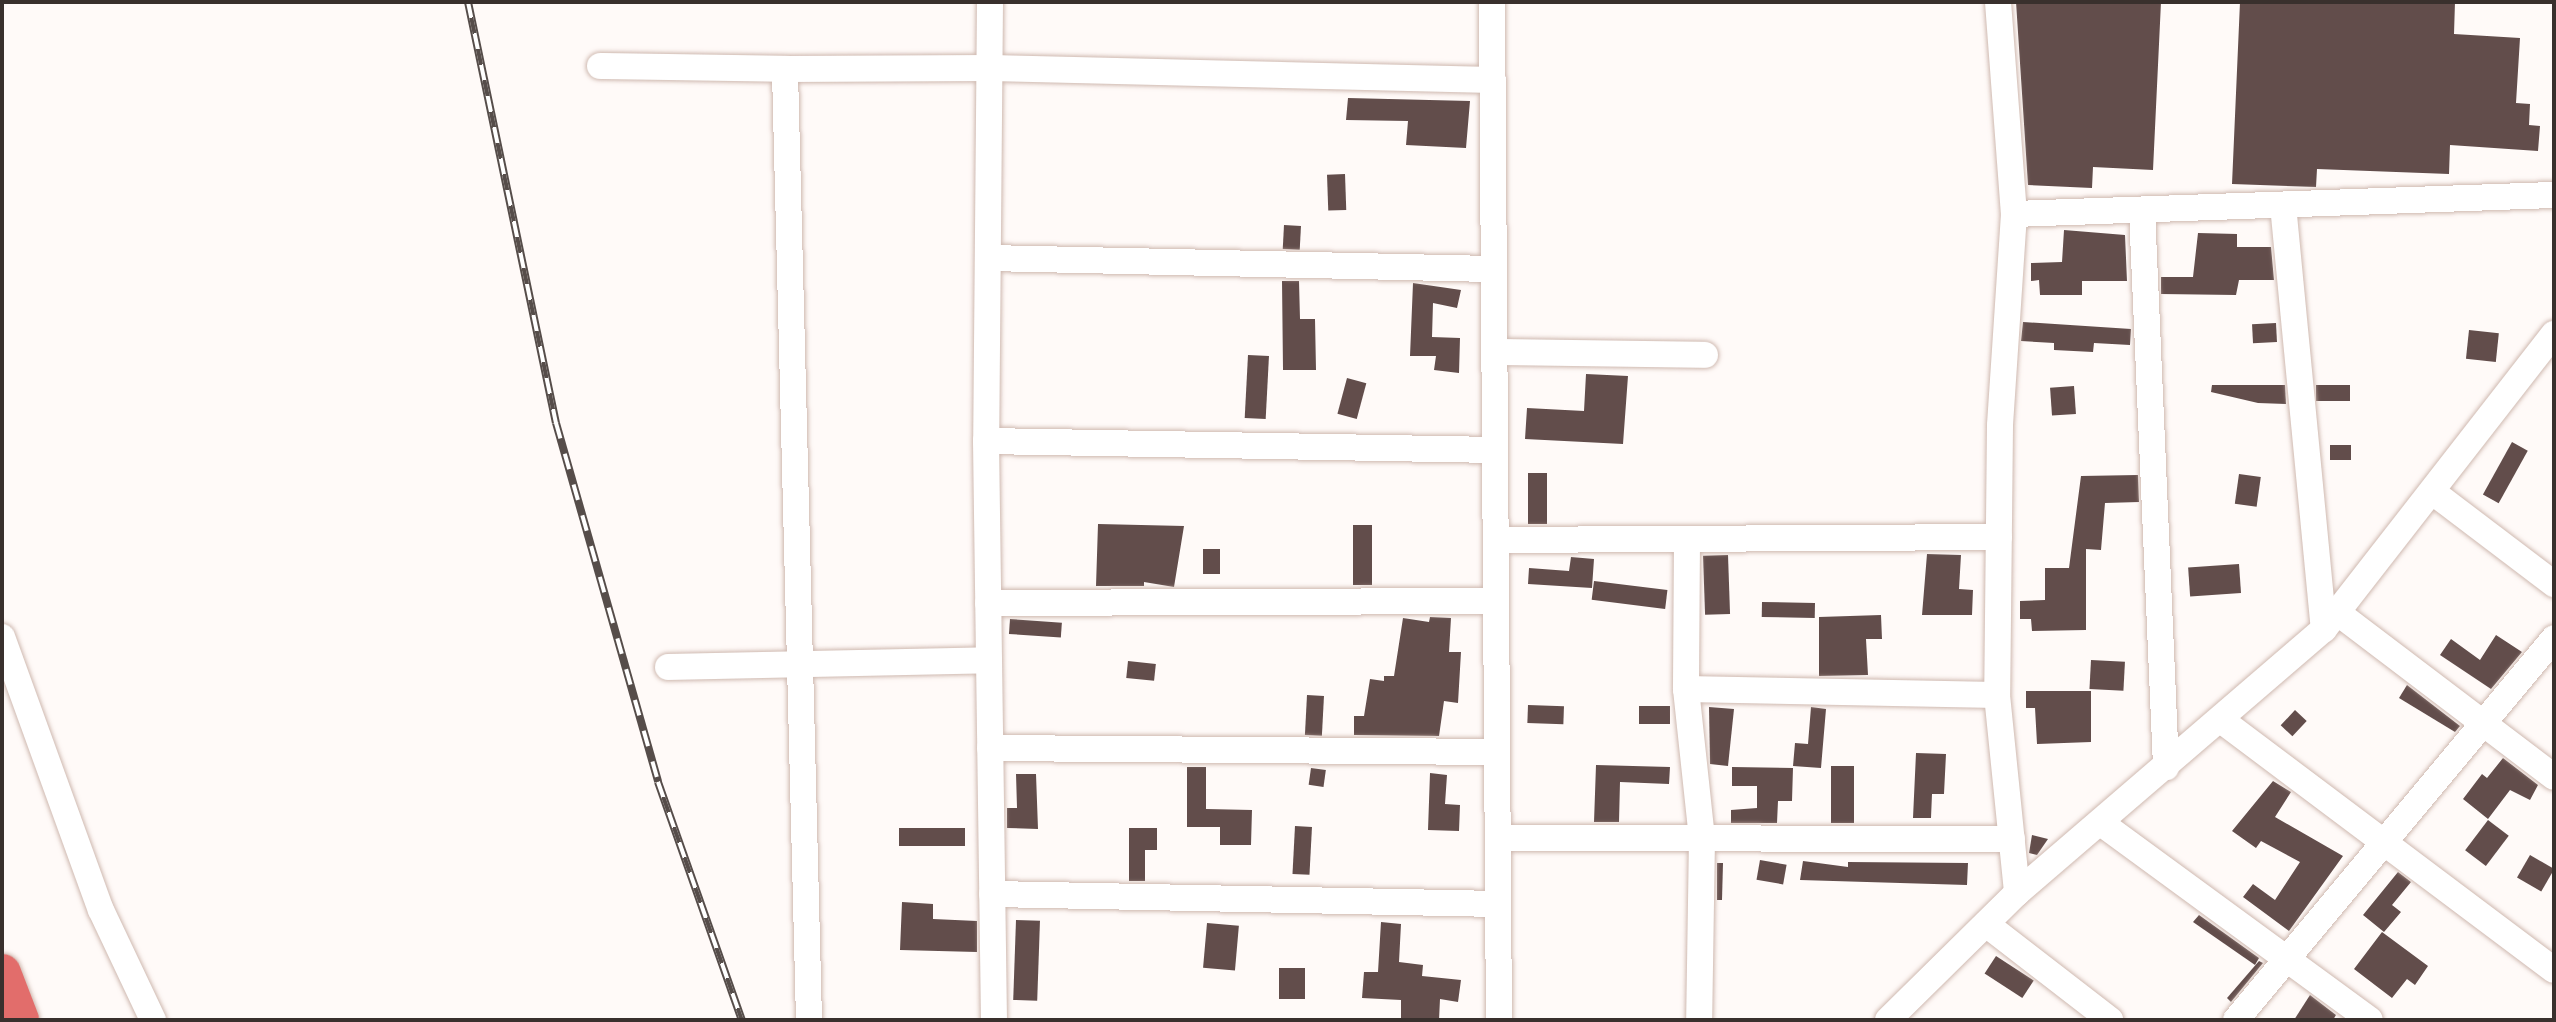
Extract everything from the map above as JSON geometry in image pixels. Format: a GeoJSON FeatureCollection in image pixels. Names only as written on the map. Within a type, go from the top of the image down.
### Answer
{"type":"FeatureCollection","features":[{"type":"Feature","properties":{"kind":"highway"},"geometry":{"type":"LineString","coordinates":[[2,973],[20,1020]]}},
{"type":"Feature","properties":{"kind":"street"},"geometry":{"type":"LineString","coordinates":[[990,2],[986,441],[994,1020]]}},
{"type":"Feature","properties":{"kind":"street"},"geometry":{"type":"LineString","coordinates":[[1492,2],[1499,1020]]}},
{"type":"Feature","properties":{"kind":"street"},"geometry":{"type":"LineString","coordinates":[[1998,2],[2014,214],[2000,426],[1997,695],[2017,893]]}},
{"type":"Feature","properties":{"kind":"street"},"geometry":{"type":"LineString","coordinates":[[600,66],[991,68],[1493,80]]}},
{"type":"Feature","properties":{"kind":"street"},"geometry":{"type":"LineString","coordinates":[[785,69],[803,664],[809,1020]]}},
{"type":"Feature","properties":{"kind":"street"},"geometry":{"type":"LineString","coordinates":[[2014,214],[2554,195]]}},
{"type":"Feature","properties":{"kind":"street"},"geometry":{"type":"LineString","coordinates":[[2283,205],[2331,621],[2484,723],[2554,777]]}},
{"type":"Feature","properties":{"kind":"street"},"geometry":{"type":"LineString","coordinates":[[2142,210],[2166,767]]}},
{"type":"Feature","properties":{"kind":"street"},"geometry":{"type":"LineString","coordinates":[[988,258],[1494,269]]}},
{"type":"Feature","properties":{"kind":"street"},"geometry":{"type":"LineString","coordinates":[[1888,1020],[2017,893],[2221,720],[2331,621],[2434,493],[2554,334]]}},
{"type":"Feature","properties":{"kind":"street"},"geometry":{"type":"LineString","coordinates":[[1495,352],[1705,355]]}},
{"type":"Feature","properties":{"kind":"street"},"geometry":{"type":"LineString","coordinates":[[986,441],[1495,450]]}},
{"type":"Feature","properties":{"kind":"street"},"geometry":{"type":"LineString","coordinates":[[2434,493],[2554,584]]}},
{"type":"Feature","properties":{"kind":"street"},"geometry":{"type":"LineString","coordinates":[[1496,540],[1999,537]]}},
{"type":"Feature","properties":{"kind":"street"},"geometry":{"type":"LineString","coordinates":[[1687,540],[1686,689],[1702,838],[1699,1020]]}},
{"type":"Feature","properties":{"kind":"street"},"geometry":{"type":"LineString","coordinates":[[988,603],[1496,601]]}},
{"type":"Feature","properties":{"kind":"street"},"geometry":{"type":"LineString","coordinates":[[2,637],[101,910],[153,1020]]}},
{"type":"Feature","properties":{"kind":"street"},"geometry":{"type":"LineString","coordinates":[[2236,1020],[2554,638]]}},
{"type":"Feature","properties":{"kind":"street"},"geometry":{"type":"LineString","coordinates":[[668,667],[989,660]]}},
{"type":"Feature","properties":{"kind":"street"},"geometry":{"type":"LineString","coordinates":[[1686,689],[1997,695]]}},
{"type":"Feature","properties":{"kind":"street"},"geometry":{"type":"LineString","coordinates":[[2221,720],[2554,970]]}},
{"type":"Feature","properties":{"kind":"street"},"geometry":{"type":"LineString","coordinates":[[990,748],[1497,752]]}},
{"type":"Feature","properties":{"kind":"street"},"geometry":{"type":"LineString","coordinates":[[2101,823],[2370,1020]]}},
{"type":"Feature","properties":{"kind":"street"},"geometry":{"type":"LineString","coordinates":[[1498,838],[2012,839]]}},
{"type":"Feature","properties":{"kind":"street"},"geometry":{"type":"LineString","coordinates":[[992,894],[1498,904]]}},
{"type":"Feature","properties":{"kind":"street"},"geometry":{"type":"LineString","coordinates":[[1986,924],[2110,1020]]}},
{"type":"Feature","properties":{"kind":"building"},"geometry":{"type":"Polygon","coordinates":[[[2016,2],[2161,2],[2153,170],[2093,167],[2092,188],[2028,185],[2016,2]]]}},
{"type":"Feature","properties":{"kind":"building"},"geometry":{"type":"Polygon","coordinates":[[[2240,2],[2455,2],[2454,34],[2520,38],[2516,103],[2530,104],[2529,125],[2540,126],[2538,151],[2450,145],[2449,174],[2317,169],[2316,187],[2232,184],[2240,2]]]}},
{"type":"Feature","properties":{"kind":"building"},"geometry":{"type":"Polygon","coordinates":[[[1348,98],[1470,101],[1466,148],[1406,145],[1408,121],[1346,120],[1348,98]]]}},
{"type":"Feature","properties":{"kind":"building"},"geometry":{"type":"Polygon","coordinates":[[[1345,174],[1346,210],[1328,211],[1327,175],[1345,174]]]}},
{"type":"Feature","properties":{"kind":"building"},"geometry":{"type":"Polygon","coordinates":[[[1284,225],[1301,226],[1300,250],[1283,249],[1284,225]]]}},
{"type":"Feature","properties":{"kind":"building"},"geometry":{"type":"Polygon","coordinates":[[[2064,230],[2125,235],[2127,281],[2082,281],[2082,295],[2040,295],[2039,280],[2031,281],[2031,263],[2062,262],[2064,230]]]}},
{"type":"Feature","properties":{"kind":"building"},"geometry":{"type":"Polygon","coordinates":[[[2198,233],[2237,234],[2237,247],[2271,247],[2274,280],[2239,280],[2236,295],[2161,294],[2161,277],[2193,277],[2198,233]]]}},
{"type":"Feature","properties":{"kind":"building"},"geometry":{"type":"Polygon","coordinates":[[[1282,281],[1299,281],[1300,319],[1315,319],[1316,370],[1283,370],[1282,281]]]}},
{"type":"Feature","properties":{"kind":"building"},"geometry":{"type":"Polygon","coordinates":[[[1413,283],[1461,290],[1457,308],[1433,303],[1432,337],[1460,338],[1459,373],[1434,370],[1436,356],[1410,356],[1413,283]]]}},
{"type":"Feature","properties":{"kind":"building"},"geometry":{"type":"Polygon","coordinates":[[[2023,322],[2131,329],[2130,345],[2094,343],[2093,352],[2054,350],[2054,343],[2021,341],[2023,322]]]}},
{"type":"Feature","properties":{"kind":"building"},"geometry":{"type":"Polygon","coordinates":[[[2276,323],[2277,342],[2253,343],[2252,324],[2276,323]]]}},
{"type":"Feature","properties":{"kind":"building"},"geometry":{"type":"Polygon","coordinates":[[[2469,330],[2499,333],[2496,362],[2466,359],[2469,330]]]}},
{"type":"Feature","properties":{"kind":"building"},"geometry":{"type":"Polygon","coordinates":[[[1248,355],[1269,356],[1266,419],[1245,418],[1248,355]]]}},
{"type":"Feature","properties":{"kind":"building"},"geometry":{"type":"Polygon","coordinates":[[[1586,374],[1628,376],[1623,444],[1525,439],[1527,408],[1584,411],[1586,374]]]}},
{"type":"Feature","properties":{"kind":"building"},"geometry":{"type":"Polygon","coordinates":[[[1347,378],[1366,383],[1357,419],[1337,414],[1347,378]]]}},
{"type":"Feature","properties":{"kind":"building"},"geometry":{"type":"Polygon","coordinates":[[[2212,385],[2285,385],[2286,404],[2258,403],[2211,392],[2212,385]]]}},
{"type":"Feature","properties":{"kind":"building"},"geometry":{"type":"Polygon","coordinates":[[[2316,385],[2350,385],[2350,401],[2316,401],[2316,385]]]}},
{"type":"Feature","properties":{"kind":"building"},"geometry":{"type":"Polygon","coordinates":[[[2074,386],[2076,414],[2052,416],[2050,388],[2074,386]]]}},
{"type":"Feature","properties":{"kind":"building"},"geometry":{"type":"Polygon","coordinates":[[[2512,442],[2528,451],[2499,503],[2483,494],[2512,442]]]}},
{"type":"Feature","properties":{"kind":"building"},"geometry":{"type":"Polygon","coordinates":[[[2330,445],[2351,445],[2351,460],[2330,460],[2330,445]]]}},
{"type":"Feature","properties":{"kind":"building"},"geometry":{"type":"Polygon","coordinates":[[[1528,473],[1547,473],[1547,524],[1528,524],[1528,473]]]}},
{"type":"Feature","properties":{"kind":"building"},"geometry":{"type":"Polygon","coordinates":[[[2239,474],[2261,477],[2257,507],[2235,504],[2239,474]]]}},
{"type":"Feature","properties":{"kind":"building"},"geometry":{"type":"Polygon","coordinates":[[[2138,475],[2139,502],[2105,503],[2101,550],[2086,549],[2086,630],[2032,631],[2031,619],[2020,619],[2020,601],[2045,600],[2045,568],[2069,568],[2081,476],[2138,475]]]}},
{"type":"Feature","properties":{"kind":"building"},"geometry":{"type":"Polygon","coordinates":[[[1098,524],[1184,526],[1174,587],[1144,582],[1144,586],[1096,586],[1098,524]]]}},
{"type":"Feature","properties":{"kind":"building"},"geometry":{"type":"Polygon","coordinates":[[[1353,525],[1372,525],[1372,585],[1353,585],[1353,525]]]}},
{"type":"Feature","properties":{"kind":"building"},"geometry":{"type":"Polygon","coordinates":[[[1203,549],[1220,549],[1220,574],[1203,574],[1203,549]]]}},
{"type":"Feature","properties":{"kind":"building"},"geometry":{"type":"Polygon","coordinates":[[[1927,554],[1961,555],[1959,589],[1973,590],[1972,615],[1922,615],[1927,554]]]}},
{"type":"Feature","properties":{"kind":"building"},"geometry":{"type":"Polygon","coordinates":[[[1728,555],[1730,614],[1705,615],[1703,556],[1728,555]]]}},
{"type":"Feature","properties":{"kind":"building"},"geometry":{"type":"Polygon","coordinates":[[[1571,557],[1594,559],[1592,588],[1528,584],[1529,568],[1569,571],[1571,557]]]}},
{"type":"Feature","properties":{"kind":"building"},"geometry":{"type":"Polygon","coordinates":[[[2239,564],[2241,593],[2190,596],[2188,568],[2239,564]]]}},
{"type":"Feature","properties":{"kind":"building"},"geometry":{"type":"Polygon","coordinates":[[[1594,581],[1667,590],[1665,609],[1592,600],[1594,581]]]}},
{"type":"Feature","properties":{"kind":"building"},"geometry":{"type":"Polygon","coordinates":[[[1762,602],[1815,603],[1815,618],[1762,617],[1762,602]]]}},
{"type":"Feature","properties":{"kind":"building"},"geometry":{"type":"Polygon","coordinates":[[[1881,615],[1882,639],[1866,639],[1868,675],[1819,676],[1819,617],[1881,615]]]}},
{"type":"Feature","properties":{"kind":"building"},"geometry":{"type":"Polygon","coordinates":[[[1430,617],[1451,618],[1449,652],[1461,652],[1458,703],[1444,701],[1439,736],[1354,735],[1354,716],[1364,716],[1370,679],[1384,681],[1384,676],[1394,676],[1403,618],[1429,622],[1430,617]]]}},
{"type":"Feature","properties":{"kind":"building"},"geometry":{"type":"Polygon","coordinates":[[[1010,619],[1062,623],[1061,638],[1009,634],[1010,619]]]}},
{"type":"Feature","properties":{"kind":"building"},"geometry":{"type":"Polygon","coordinates":[[[2496,635],[2522,652],[2491,689],[2440,655],[2451,639],[2480,660],[2496,635]]]}},
{"type":"Feature","properties":{"kind":"building"},"geometry":{"type":"Polygon","coordinates":[[[2091,660],[2125,662],[2123,691],[2089,689],[2091,660]]]}},
{"type":"Feature","properties":{"kind":"building"},"geometry":{"type":"Polygon","coordinates":[[[1128,661],[1156,664],[1154,681],[1126,678],[1128,661]]]}},
{"type":"Feature","properties":{"kind":"building"},"geometry":{"type":"Polygon","coordinates":[[[2407,685],[2460,726],[2455,732],[2399,698],[2407,685]]]}},
{"type":"Feature","properties":{"kind":"building"},"geometry":{"type":"Polygon","coordinates":[[[2026,691],[2091,691],[2091,742],[2037,744],[2035,708],[2026,708],[2026,691]]]}},
{"type":"Feature","properties":{"kind":"building"},"geometry":{"type":"Polygon","coordinates":[[[1307,695],[1324,696],[1322,736],[1305,735],[1307,695]]]}},
{"type":"Feature","properties":{"kind":"building"},"geometry":{"type":"Polygon","coordinates":[[[1528,705],[1564,706],[1563,724],[1527,723],[1528,705]]]}},
{"type":"Feature","properties":{"kind":"building"},"geometry":{"type":"Polygon","coordinates":[[[1639,706],[1670,706],[1670,724],[1639,724],[1639,706]]]}},
{"type":"Feature","properties":{"kind":"building"},"geometry":{"type":"Polygon","coordinates":[[[1709,707],[1734,709],[1728,766],[1710,764],[1709,707]]]}},
{"type":"Feature","properties":{"kind":"building"},"geometry":{"type":"Polygon","coordinates":[[[1811,707],[1826,709],[1821,768],[1793,766],[1795,743],[1808,744],[1811,707]]]}},
{"type":"Feature","properties":{"kind":"building"},"geometry":{"type":"Polygon","coordinates":[[[2295,710],[2307,721],[2292,736],[2281,725],[2295,710]]]}},
{"type":"Feature","properties":{"kind":"building"},"geometry":{"type":"Polygon","coordinates":[[[1916,753],[1946,754],[1944,794],[1932,794],[1931,818],[1913,818],[1916,753]]]}},
{"type":"Feature","properties":{"kind":"building"},"geometry":{"type":"Polygon","coordinates":[[[2503,758],[2538,785],[2530,800],[2510,790],[2488,819],[2463,799],[2482,774],[2487,778],[2503,758]]]}},
{"type":"Feature","properties":{"kind":"building"},"geometry":{"type":"Polygon","coordinates":[[[1596,765],[1670,767],[1669,784],[1620,782],[1619,822],[1594,822],[1596,765]]]}},
{"type":"Feature","properties":{"kind":"building"},"geometry":{"type":"Polygon","coordinates":[[[1831,766],[1854,766],[1854,823],[1831,823],[1831,766]]]}},
{"type":"Feature","properties":{"kind":"building"},"geometry":{"type":"Polygon","coordinates":[[[1187,767],[1206,767],[1206,809],[1252,810],[1251,845],[1220,845],[1220,827],[1187,827],[1187,767]]]}},
{"type":"Feature","properties":{"kind":"building"},"geometry":{"type":"Polygon","coordinates":[[[1732,767],[1793,768],[1792,801],[1778,801],[1777,823],[1731,823],[1731,810],[1757,808],[1757,786],[1732,786],[1732,767]]]}},
{"type":"Feature","properties":{"kind":"building"},"geometry":{"type":"Polygon","coordinates":[[[1311,768],[1326,770],[1323,787],[1309,785],[1311,768]]]}},
{"type":"Feature","properties":{"kind":"building"},"geometry":{"type":"Polygon","coordinates":[[[1430,773],[1447,775],[1445,804],[1460,805],[1459,831],[1428,830],[1430,773]]]}},
{"type":"Feature","properties":{"kind":"building"},"geometry":{"type":"Polygon","coordinates":[[[1016,774],[1036,774],[1038,829],[1007,828],[1007,808],[1017,808],[1016,774]]]}},
{"type":"Feature","properties":{"kind":"building"},"geometry":{"type":"Polygon","coordinates":[[[2273,781],[2291,792],[2275,817],[2343,856],[2289,931],[2243,897],[2253,884],[2275,900],[2300,862],[2261,841],[2256,848],[2232,831],[2273,781]]]}},
{"type":"Feature","properties":{"kind":"building"},"geometry":{"type":"Polygon","coordinates":[[[2488,820],[2509,836],[2486,866],[2465,850],[2488,820]]]}},
{"type":"Feature","properties":{"kind":"building"},"geometry":{"type":"Polygon","coordinates":[[[1295,826],[1312,827],[1309,875],[1292,874],[1295,826]]]}},
{"type":"Feature","properties":{"kind":"building"},"geometry":{"type":"Polygon","coordinates":[[[899,828],[965,828],[965,846],[899,846],[899,828]]]}},
{"type":"Feature","properties":{"kind":"building"},"geometry":{"type":"Polygon","coordinates":[[[1129,828],[1157,828],[1157,850],[1145,850],[1145,881],[1129,881],[1129,828]]]}},
{"type":"Feature","properties":{"kind":"building"},"geometry":{"type":"Polygon","coordinates":[[[2032,835],[2048,839],[2037,855],[2029,853],[2032,835]]]}},
{"type":"Feature","properties":{"kind":"building"},"geometry":{"type":"Polygon","coordinates":[[[2530,855],[2554,869],[2541,892],[2517,878],[2530,855]]]}},
{"type":"Feature","properties":{"kind":"building"},"geometry":{"type":"Polygon","coordinates":[[[1760,860],[1787,865],[1783,884],[1757,880],[1760,860]]]}},
{"type":"Feature","properties":{"kind":"building"},"geometry":{"type":"Polygon","coordinates":[[[1803,861],[1848,867],[1848,862],[1968,863],[1967,885],[1800,880],[1803,861]]]}},
{"type":"Feature","properties":{"kind":"building"},"geometry":{"type":"Polygon","coordinates":[[[1717,863],[1723,863],[1722,900],[1717,900],[1717,863]]]}},
{"type":"Feature","properties":{"kind":"building"},"geometry":{"type":"Polygon","coordinates":[[[2398,872],[2411,882],[2392,905],[2401,912],[2384,932],[2363,915],[2398,872]]]}},
{"type":"Feature","properties":{"kind":"building"},"geometry":{"type":"Polygon","coordinates":[[[902,902],[933,904],[933,919],[977,921],[977,952],[900,950],[902,902]]]}},
{"type":"Feature","properties":{"kind":"building"},"geometry":{"type":"Polygon","coordinates":[[[2199,915],[2259,958],[2255,965],[2193,922],[2199,915]]]}},
{"type":"Feature","properties":{"kind":"building"},"geometry":{"type":"Polygon","coordinates":[[[1016,920],[1040,921],[1037,1001],[1013,1000],[1016,920]]]}},
{"type":"Feature","properties":{"kind":"building"},"geometry":{"type":"Polygon","coordinates":[[[1381,922],[1401,924],[1399,962],[1423,965],[1422,976],[1461,980],[1458,1002],[1440,999],[1439,1020],[1401,1020],[1401,1000],[1362,998],[1364,972],[1378,972],[1381,922]]]}},
{"type":"Feature","properties":{"kind":"building"},"geometry":{"type":"Polygon","coordinates":[[[1207,923],[1239,926],[1235,971],[1203,968],[1207,923]]]}},
{"type":"Feature","properties":{"kind":"building"},"geometry":{"type":"Polygon","coordinates":[[[2382,932],[2428,966],[2415,985],[2407,979],[2392,998],[2354,969],[2382,932]]]}},
{"type":"Feature","properties":{"kind":"building"},"geometry":{"type":"Polygon","coordinates":[[[1996,956],[2034,981],[2022,998],[1985,974],[1996,956]]]}},
{"type":"Feature","properties":{"kind":"building"},"geometry":{"type":"Polygon","coordinates":[[[2259,961],[2263,963],[2231,1002],[2227,998],[2259,961]]]}},
{"type":"Feature","properties":{"kind":"building"},"geometry":{"type":"Polygon","coordinates":[[[1279,968],[1305,968],[1305,999],[1279,999],[1279,968]]]}},
{"type":"Feature","properties":{"kind":"building"},"geometry":{"type":"Polygon","coordinates":[[[2310,995],[2336,1015],[2333,1020],[2294,1020],[2310,995]]]}},
{"type":"Feature","properties":{"kind":"railway"},"geometry":{"type":"LineString","coordinates":[[468,2],[556,423],[658,782],[742,1020]]}}]}
